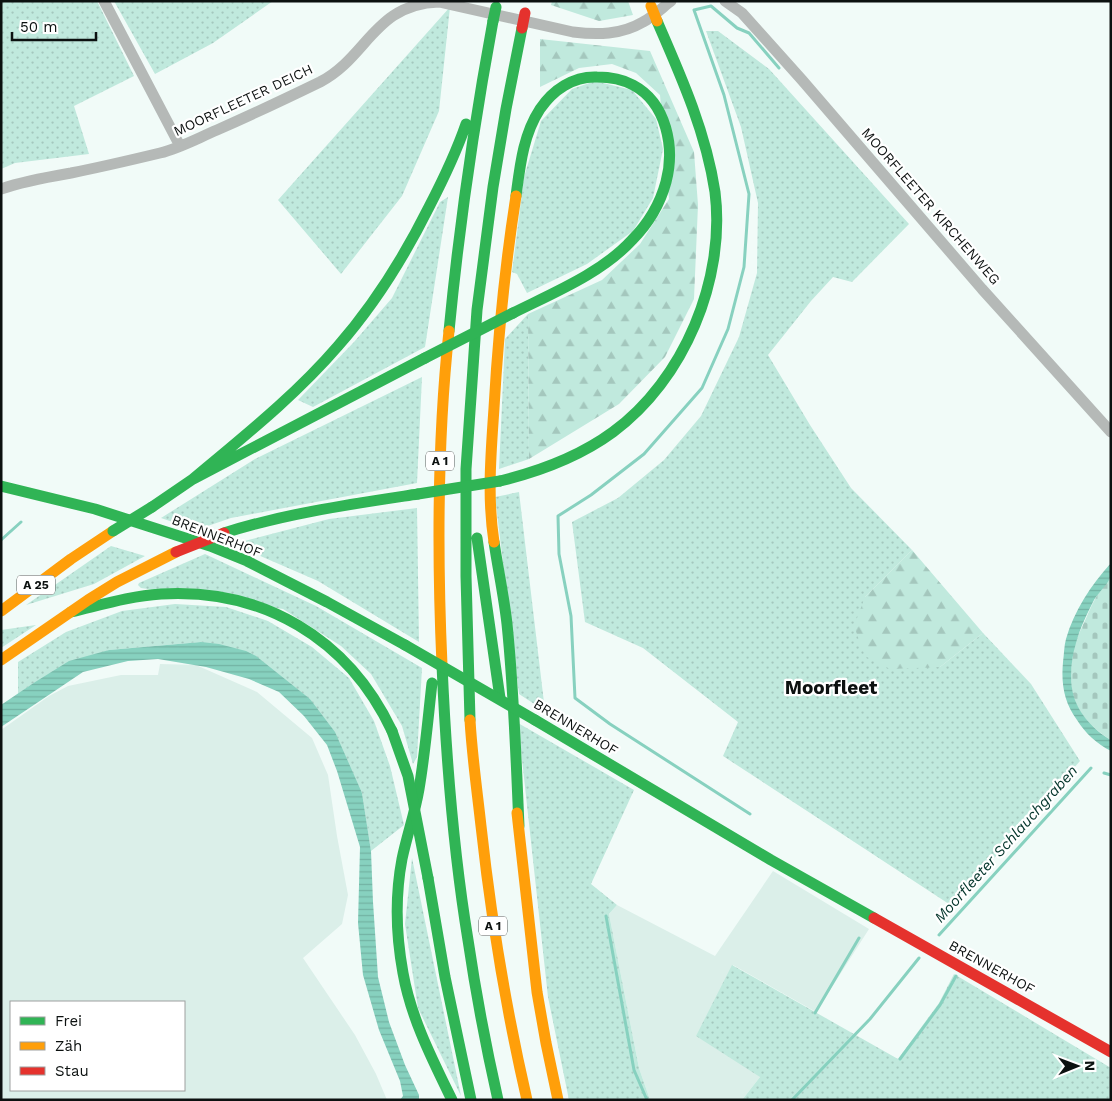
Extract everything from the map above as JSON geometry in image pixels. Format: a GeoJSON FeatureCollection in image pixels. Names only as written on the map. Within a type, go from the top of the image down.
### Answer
{"type":"FeatureCollection","features":[{"type":"Feature","properties":{"kind":"main road","name":"A 1"},"geometry":{"type":"LineString","coordinates":[[527,1100],[500,969],[488,892],[475,780],[469,696],[466,469],[477,310],[493,187],[506,109],[528,1]]}},
{"type":"Feature","properties":{"kind":"main road","name":"A 1"},"geometry":{"type":"LineString","coordinates":[[497,4],[482,80],[466,182],[450,312],[439,469],[438,539],[439,610],[448,778],[461,894],[489,1061],[498,1100]]}},
{"type":"Feature","properties":{"kind":"main road"},"geometry":{"type":"LineString","coordinates":[[1,660],[117,582],[176,552],[224,533],[298,513],[461,488],[530,473],[584,451],[621,426],[650,398],[686,345],[701,314],[711,277],[717,217],[715,194],[706,147],[699,123],[650,4]]}},
{"type":"Feature","properties":{"kind":"main road"},"geometry":{"type":"LineString","coordinates":[[193,479],[425,358],[513,313],[596,269],[618,254],[645,225],[657,207],[669,172],[670,152],[668,135],[658,108],[648,96],[629,82],[602,76],[584,77],[568,83],[551,94],[539,109],[531,126],[525,144],[515,198],[506,262],[497,354],[490,469],[490,504],[492,534],[505,607],[510,650],[519,826]]}},
{"type":"Feature","properties":{"kind":"main road"},"geometry":{"type":"LineString","coordinates":[[193,479],[304,382],[355,327],[378,296],[399,263],[441,182],[461,139],[482,80]]}},
{"type":"Feature","properties":{"kind":"main road"},"geometry":{"type":"LineString","coordinates":[[466,469],[519,826],[537,992],[558,1099]]}},
{"type":"Feature","properties":{"kind":"main road","name":"A 25"},"geometry":{"type":"LineString","coordinates":[[1,611],[71,559],[193,479]]}},
{"type":"Feature","properties":{"kind":"main road","name":"BRENNERHOF"},"geometry":{"type":"LineString","coordinates":[[1,486],[95,509],[210,546],[247,561],[405,645],[771,860],[1111,1052]]}},
{"type":"Feature","properties":{"kind":"main road"},"geometry":{"type":"LineString","coordinates":[[70,612],[160,593],[215,595],[246,601],[274,612],[298,625],[316,637],[357,674],[372,694],[392,731],[408,776],[428,878],[444,977],[471,1100]]}},
{"type":"Feature","properties":{"kind":"main road"},"geometry":{"type":"LineString","coordinates":[[439,610],[425,750],[419,790],[402,861],[398,897],[398,938],[411,1007],[452,1100]]}},
{"type":"Feature","properties":{"kind":"street"},"geometry":{"type":"LineString","coordinates":[[104,1],[180,146]]}},
{"type":"Feature","properties":{"kind":"street","name":"MOORFLEETER DEICH"},"geometry":{"type":"LineString","coordinates":[[1,189],[162,152],[269,107],[323,80],[341,67],[384,22],[398,12],[415,5],[439,2],[573,32],[593,34],[613,33],[628,29],[643,22],[671,1]]}},
{"type":"Feature","properties":{"kind":"street","name":"MOORFLEETER KIRCHENWEG"},"geometry":{"type":"LineString","coordinates":[[726,1],[742,14],[795,72],[977,283],[1111,432]]}},
{"type":"Feature","properties":{"kind":"shaded area"},"geometry":{"type":"Polygon","coordinates":[[[1111,563],[1110,578],[1094,600],[1076,643],[1071,677],[1072,691],[1076,703],[1094,727],[1111,740],[1111,751],[1096,742],[1080,725],[1066,700],[1062,670],[1065,642],[1078,608],[1090,589],[1111,563]]]}},
{"type":"Feature","properties":{"kind":"shaded area"},"geometry":{"type":"Polygon","coordinates":[[[201,642],[219,644],[246,651],[256,656],[310,699],[335,732],[362,793],[371,851],[378,977],[389,1022],[405,1065],[419,1095],[419,1100],[400,1100],[403,1096],[400,1081],[379,1030],[363,975],[358,923],[360,847],[337,771],[327,745],[304,716],[279,692],[249,679],[206,667],[158,659],[128,661],[83,672],[1,727],[1,705],[69,661],[109,650],[201,642]]]}},
{"type":"Feature","properties":{"kind":"shaded area"},"geometry":{"type":"Polygon","coordinates":[[[160,664],[196,665],[257,692],[312,738],[328,775],[348,895],[342,924],[303,958],[355,1035],[376,1074],[387,1100],[1,1100],[1,730],[49,696],[68,686],[121,675],[158,675],[160,664]]]}},
{"type":"Feature","properties":{"kind":"shaded area"},"geometry":{"type":"Polygon","coordinates":[[[773,871],[869,929],[816,1012],[733,965],[760,1077],[742,1100],[650,1100],[639,1068],[609,914],[617,905],[715,956],[773,871]]]}},
{"type":"Feature","properties":{"kind":"green space"},"geometry":{"type":"Polygon","coordinates":[[[1,1],[97,1],[134,76],[74,106],[89,154],[15,163],[1,169],[1,1]]]}},
{"type":"Feature","properties":{"kind":"green space"},"geometry":{"type":"Polygon","coordinates":[[[114,1],[273,1],[213,43],[155,74],[114,1]]]}},
{"type":"Feature","properties":{"kind":"green space"},"geometry":{"type":"Polygon","coordinates":[[[552,1],[628,1],[633,15],[599,21],[551,5],[552,1]]]}},
{"type":"Feature","properties":{"kind":"green space"},"geometry":{"type":"Polygon","coordinates":[[[450,7],[439,111],[402,196],[341,274],[278,200],[450,7]]]}},
{"type":"Feature","properties":{"kind":"green space"},"geometry":{"type":"Polygon","coordinates":[[[706,31],[718,31],[769,69],[909,224],[852,282],[833,277],[811,301],[768,355],[851,488],[912,550],[865,597],[940,667],[983,633],[1031,684],[1080,761],[952,906],[723,756],[738,722],[643,648],[585,622],[572,522],[618,498],[664,460],[701,416],[739,337],[757,273],[758,203],[741,127],[706,31]]]}},
{"type":"Feature","properties":{"kind":"green space"},"geometry":{"type":"Polygon","coordinates":[[[540,39],[650,51],[694,152],[698,205],[694,299],[665,357],[619,404],[529,459],[528,314],[602,280],[640,244],[669,199],[660,95],[636,73],[612,64],[579,68],[540,87],[540,39]]]}},
{"type":"Feature","properties":{"kind":"green space"},"geometry":{"type":"Polygon","coordinates":[[[595,81],[632,90],[656,119],[663,149],[653,198],[633,231],[587,264],[527,293],[517,274],[512,272],[524,177],[541,121],[572,89],[595,81]]]}},
{"type":"Feature","properties":{"kind":"green space"},"geometry":{"type":"Polygon","coordinates":[[[448,197],[425,347],[313,407],[298,400],[354,342],[392,298],[440,202],[448,197]]]}},
{"type":"Feature","properties":{"kind":"green space"},"geometry":{"type":"Polygon","coordinates":[[[528,314],[529,459],[499,469],[505,339],[528,314]]]}},
{"type":"Feature","properties":{"kind":"green space"},"geometry":{"type":"Polygon","coordinates":[[[422,377],[417,483],[231,518],[196,530],[161,518],[255,459],[422,377]]]}},
{"type":"Feature","properties":{"kind":"green space"},"geometry":{"type":"Polygon","coordinates":[[[519,492],[545,711],[519,694],[495,497],[519,492]]]}},
{"type":"Feature","properties":{"kind":"green space"},"geometry":{"type":"Polygon","coordinates":[[[417,508],[419,642],[318,581],[233,544],[329,519],[417,508]]]}},
{"type":"Feature","properties":{"kind":"green space"},"geometry":{"type":"Polygon","coordinates":[[[111,546],[145,556],[94,584],[26,605],[111,546]]]}},
{"type":"Feature","properties":{"kind":"green space"},"geometry":{"type":"Polygon","coordinates":[[[912,550],[983,633],[940,667],[890,669],[865,656],[854,626],[865,597],[912,550]]]}},
{"type":"Feature","properties":{"kind":"green space"},"geometry":{"type":"Polygon","coordinates":[[[205,554],[316,606],[422,668],[417,757],[413,764],[402,726],[371,674],[341,646],[283,609],[141,588],[138,585],[205,554]]]}},
{"type":"Feature","properties":{"kind":"green space"},"geometry":{"type":"Polygon","coordinates":[[[1111,577],[1111,740],[1094,727],[1076,704],[1072,692],[1071,671],[1075,644],[1097,595],[1111,577]]]}},
{"type":"Feature","properties":{"kind":"green space"},"geometry":{"type":"Polygon","coordinates":[[[175,604],[226,607],[268,621],[312,647],[349,678],[374,721],[390,766],[404,825],[371,851],[362,793],[310,699],[201,642],[109,650],[32,684],[18,694],[18,662],[66,632],[122,611],[175,604]]]}},
{"type":"Feature","properties":{"kind":"green space"},"geometry":{"type":"Polygon","coordinates":[[[36,625],[1,648],[1,630],[36,625]]]}},
{"type":"Feature","properties":{"kind":"green space"},"geometry":{"type":"Polygon","coordinates":[[[518,723],[634,790],[591,884],[617,905],[609,914],[639,1068],[650,1100],[569,1100],[548,997],[518,723]]]}},
{"type":"Feature","properties":{"kind":"green space"},"geometry":{"type":"Polygon","coordinates":[[[412,858],[461,1096],[418,1008],[405,924],[412,858]]]}},
{"type":"Feature","properties":{"kind":"green space"},"geometry":{"type":"Polygon","coordinates":[[[732,965],[898,1059],[939,1003],[954,974],[1111,1068],[1111,1100],[742,1100],[760,1077],[696,1036],[732,965]]]}},
{"type":"Feature","properties":{"kind":"waterway"},"geometry":{"type":"LineString","coordinates":[[750,814],[610,724],[575,698],[571,616],[559,554],[558,516],[591,495],[644,454],[702,388],[728,329],[744,267],[749,194],[724,95],[694,10],[711,6],[737,28],[749,33],[779,68]]}},
{"type":"Feature","properties":{"kind":"waterway"},"geometry":{"type":"LineString","coordinates":[[1,540],[21,522]]}},
{"type":"Feature","properties":{"kind":"waterway","name":"Moorfleeter Schlauchgraben"},"geometry":{"type":"LineString","coordinates":[[939,935],[1091,768]]}},
{"type":"Feature","properties":{"kind":"waterway"},"geometry":{"type":"LineString","coordinates":[[1104,773],[1111,775]]}},
{"type":"Feature","properties":{"kind":"waterway"},"geometry":{"type":"LineString","coordinates":[[606,916],[634,1070],[647,1100]]}},
{"type":"Feature","properties":{"kind":"waterway"},"geometry":{"type":"LineString","coordinates":[[815,1013],[859,938]]}},
{"type":"Feature","properties":{"kind":"waterway","name":"Moorfleeter Schlauchgraben"},"geometry":{"type":"LineString","coordinates":[[792,1100],[870,1019],[919,958]]}},
{"type":"Feature","properties":{"kind":"waterway"},"geometry":{"type":"LineString","coordinates":[[900,1059],[940,1005],[956,976]]}},
{"type":"Feature","properties":{"kind":"traffic: fast"},"geometry":{"type":"LineString","coordinates":[[493,21],[496,7]]}},
{"type":"Feature","properties":{"kind":"traffic: fast"},"geometry":{"type":"LineString","coordinates":[[449,331],[457,253],[493,21]]}},
{"type":"Feature","properties":{"kind":"traffic: fast"},"geometry":{"type":"LineString","coordinates":[[500,481],[545,468],[573,456],[613,432],[638,410],[660,385],[679,356],[695,325],[714,259],[717,225],[715,192],[706,148],[699,126],[684,83],[657,21]]}},
{"type":"Feature","properties":{"kind":"traffic: fast"},"geometry":{"type":"LineString","coordinates":[[470,720],[466,576],[466,469],[477,310],[493,187],[522,28]]}},
{"type":"Feature","properties":{"kind":"traffic: fast"},"geometry":{"type":"LineString","coordinates":[[513,313],[560,290],[606,263],[632,240],[648,220],[657,206],[669,169],[666,128],[654,103],[645,93],[633,85],[625,81],[602,77],[580,79],[557,90],[540,109],[530,129],[523,151],[516,196]]}},
{"type":"Feature","properties":{"kind":"traffic: fast"},"geometry":{"type":"LineString","coordinates":[[193,479],[268,416],[304,382],[352,330],[399,262],[419,226],[449,166],[466,124]]}},
{"type":"Feature","properties":{"kind":"traffic: fast"},"geometry":{"type":"LineString","coordinates":[[425,358],[513,313]]}},
{"type":"Feature","properties":{"kind":"traffic: fast"},"geometry":{"type":"LineString","coordinates":[[152,507],[193,479],[425,358]]}},
{"type":"Feature","properties":{"kind":"traffic: fast"},"geometry":{"type":"LineString","coordinates":[[418,494],[500,481]]}},
{"type":"Feature","properties":{"kind":"traffic: fast"},"geometry":{"type":"LineString","coordinates":[[1,486],[95,509],[210,546],[247,561],[405,645]]}},
{"type":"Feature","properties":{"kind":"traffic: fast"},"geometry":{"type":"LineString","coordinates":[[224,533],[272,520],[344,505],[418,494]]}},
{"type":"Feature","properties":{"kind":"traffic: fast"},"geometry":{"type":"LineString","coordinates":[[113,531],[152,507]]}},
{"type":"Feature","properties":{"kind":"traffic: fast"},"geometry":{"type":"LineString","coordinates":[[477,538],[500,698]]}},
{"type":"Feature","properties":{"kind":"traffic: fast"},"geometry":{"type":"LineString","coordinates":[[494,542],[506,614],[519,826]]}},
{"type":"Feature","properties":{"kind":"traffic: fast"},"geometry":{"type":"LineString","coordinates":[[71,612],[127,599],[161,594],[198,594],[234,600],[267,610],[298,625],[326,645],[352,670],[374,698],[392,731]]}},
{"type":"Feature","properties":{"kind":"traffic: fast"},"geometry":{"type":"LineString","coordinates":[[405,645],[535,720]]}},
{"type":"Feature","properties":{"kind":"traffic: fast"},"geometry":{"type":"LineString","coordinates":[[442,665],[448,768],[458,872],[485,1040],[498,1100]]}},
{"type":"Feature","properties":{"kind":"traffic: fast"},"geometry":{"type":"LineString","coordinates":[[432,683],[419,789],[400,873],[397,901],[398,930],[403,973],[411,1006],[423,1038],[452,1100]]}},
{"type":"Feature","properties":{"kind":"traffic: fast"},"geometry":{"type":"LineString","coordinates":[[535,720],[771,860],[874,918]]}},
{"type":"Feature","properties":{"kind":"traffic: fast"},"geometry":{"type":"LineString","coordinates":[[392,731],[408,776],[428,878]]}},
{"type":"Feature","properties":{"kind":"traffic: fast"},"geometry":{"type":"LineString","coordinates":[[428,878],[445,977],[471,1100]]}},
{"type":"Feature","properties":{"kind":"traffic: slow"},"geometry":{"type":"LineString","coordinates":[[651,6],[657,21]]}},
{"type":"Feature","properties":{"kind":"traffic: slow"},"geometry":{"type":"LineString","coordinates":[[494,542],[490,492],[492,442],[502,302],[516,196]]}},
{"type":"Feature","properties":{"kind":"traffic: slow"},"geometry":{"type":"LineString","coordinates":[[442,665],[439,498],[442,414],[449,331]]}},
{"type":"Feature","properties":{"kind":"traffic: slow"},"geometry":{"type":"LineString","coordinates":[[1,611],[71,559],[113,531]]}},
{"type":"Feature","properties":{"kind":"traffic: slow"},"geometry":{"type":"LineString","coordinates":[[1,660],[117,582],[176,552]]}},
{"type":"Feature","properties":{"kind":"traffic: slow"},"geometry":{"type":"LineString","coordinates":[[470,720],[494,929],[512,1032],[527,1100]]}},
{"type":"Feature","properties":{"kind":"traffic: slow"},"geometry":{"type":"LineString","coordinates":[[517,813],[537,992],[558,1100]]}},
{"type":"Feature","properties":{"kind":"traffic: jam"},"geometry":{"type":"LineString","coordinates":[[522,28],[525,13]]}},
{"type":"Feature","properties":{"kind":"traffic: jam"},"geometry":{"type":"LineString","coordinates":[[176,552],[224,533]]}},
{"type":"Feature","properties":{"kind":"traffic: jam"},"geometry":{"type":"LineString","coordinates":[[874,918],[1111,1052]]}},
{"type":"Feature","properties":{"kind":"district","name":"Moorfleet"},"geometry":{"type":"Point","coordinates":[831,687]}}]}
